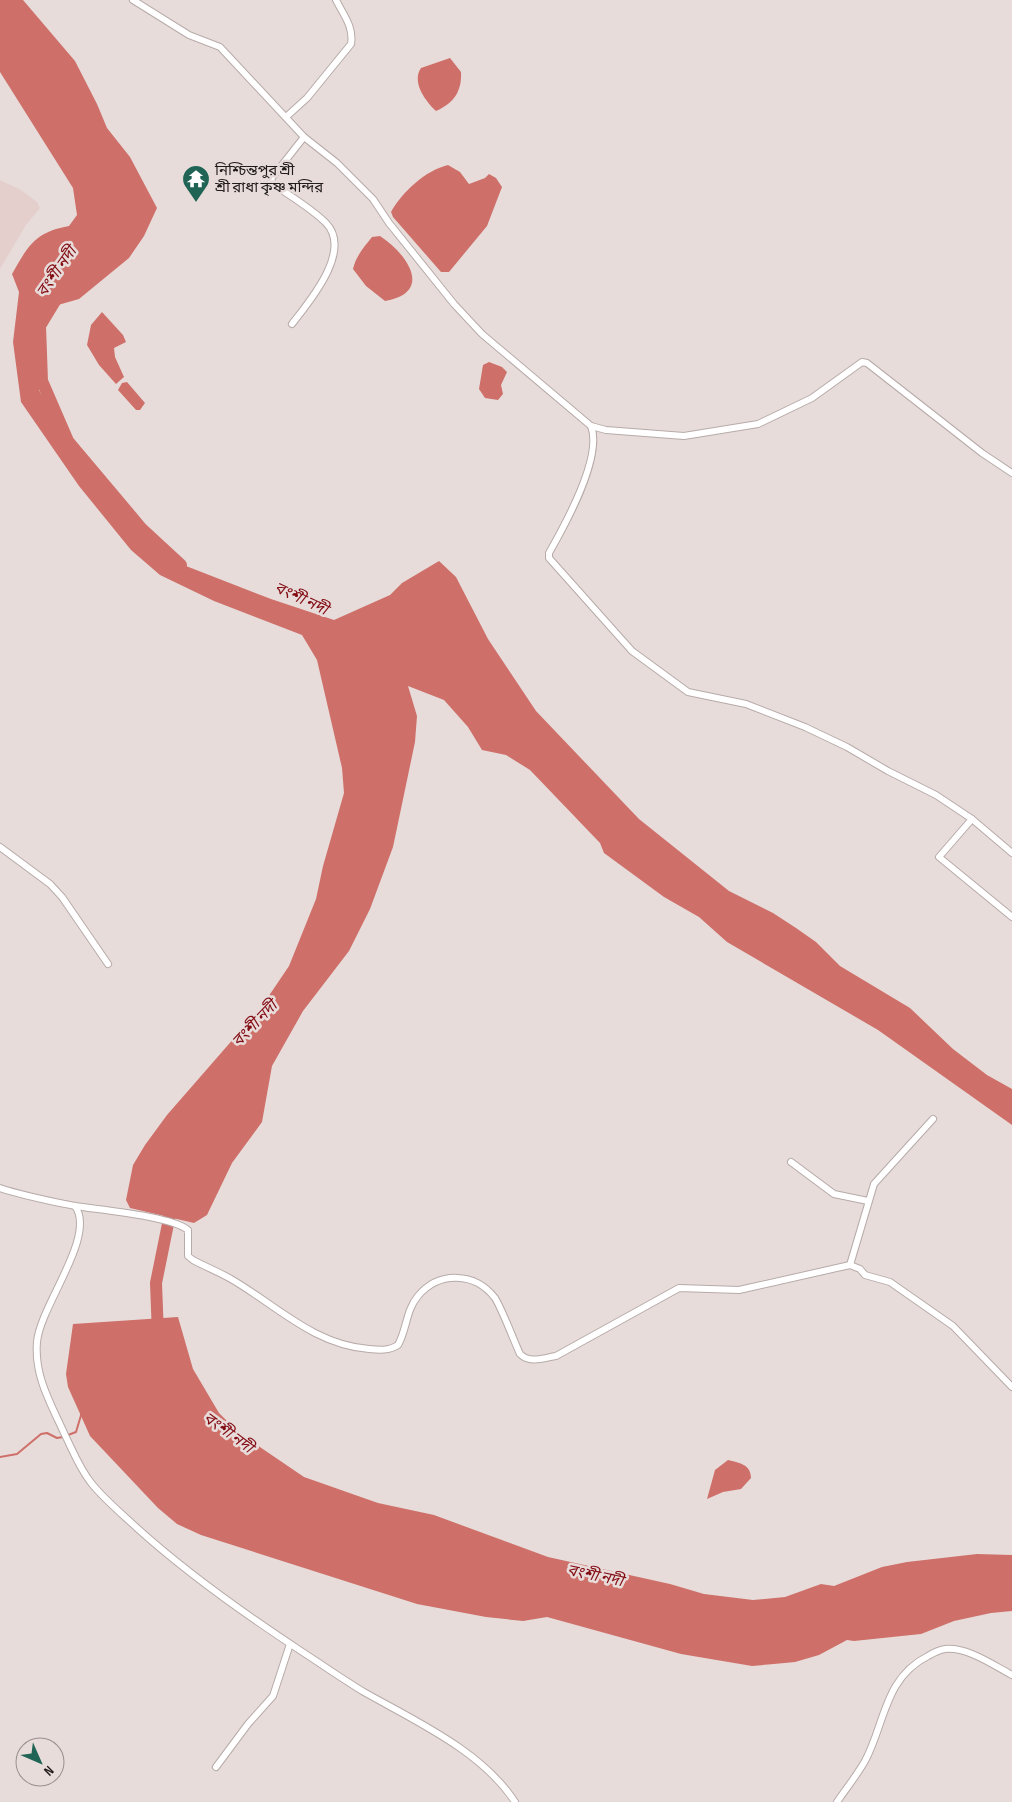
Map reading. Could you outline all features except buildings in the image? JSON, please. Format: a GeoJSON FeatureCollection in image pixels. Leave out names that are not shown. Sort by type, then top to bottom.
{"type":"FeatureCollection","features":[{"type":"Feature","properties":{"kind":"street"},"geometry":{"type":"LineString","coordinates":[[133,0],[189,35],[220,47],[304,136],[337,163],[373,199],[388,223],[454,304],[482,334],[591,426],[606,430],[684,436],[758,424],[812,398],[862,362],[867,363],[982,453],[1012,474]]}},
{"type":"Feature","properties":{"kind":"street"},"geometry":{"type":"LineString","coordinates":[[286,117],[307,98],[352,44],[349,24],[336,0]]}},
{"type":"Feature","properties":{"kind":"street"},"geometry":{"type":"LineString","coordinates":[[292,324],[324,280],[335,251],[334,237],[326,223],[273,184],[271,179],[304,136]]}},
{"type":"Feature","properties":{"kind":"street"},"geometry":{"type":"LineString","coordinates":[[591,426],[592,444],[588,474],[549,553],[549,558],[632,651],[688,692],[746,704],[805,727],[916,784],[972,819],[1012,853]]}},
{"type":"Feature","properties":{"kind":"street"},"geometry":{"type":"LineString","coordinates":[[972,819],[940,857],[1012,917]]}},
{"type":"Feature","properties":{"kind":"street"},"geometry":{"type":"LineString","coordinates":[[0,847],[50,884],[62,897],[108,964]]}},
{"type":"Feature","properties":{"kind":"street"},"geometry":{"type":"LineString","coordinates":[[850,1265],[874,1184],[933,1119]]}},
{"type":"Feature","properties":{"kind":"street"},"geometry":{"type":"LineString","coordinates":[[791,1162],[834,1194],[868,1201]]}},
{"type":"Feature","properties":{"kind":"street"},"geometry":{"type":"LineString","coordinates":[[0,1188],[75,1206],[171,1222],[188,1230],[188,1256],[230,1278],[279,1312],[334,1342],[360,1348],[383,1350],[398,1345],[404,1335],[410,1309],[418,1295],[449,1276],[462,1278],[486,1290],[495,1299],[520,1354],[526,1359],[537,1360],[556,1356],[679,1288],[738,1290],[850,1265],[860,1269],[865,1275],[890,1282],[953,1326],[1012,1387]]}},
{"type":"Feature","properties":{"kind":"street"},"geometry":{"type":"LineString","coordinates":[[75,1206],[80,1216],[80,1231],[64,1275],[39,1327],[37,1344],[41,1380],[76,1460],[92,1484],[110,1504],[161,1550],[206,1586],[290,1644],[363,1691],[416,1720],[482,1765],[515,1802]]}},
{"type":"Feature","properties":{"kind":"street"},"geometry":{"type":"LineString","coordinates":[[216,1767],[248,1724],[273,1696],[290,1644]]}},
{"type":"Feature","properties":{"kind":"street"},"geometry":{"type":"LineString","coordinates":[[837,1802],[865,1760],[880,1718],[895,1687],[908,1670],[922,1659],[946,1649],[961,1651],[1012,1675]]}},
{"type":"Feature","properties":{"kind":"shaded area"},"geometry":{"type":"Polygon","coordinates":[[[0,180],[21,190],[37,202],[40,208],[26,225],[0,269],[0,180]]]}},
{"type":"Feature","properties":{"kind":"water"},"geometry":{"type":"Polygon","coordinates":[[[0,0],[23,0],[75,61],[107,128],[130,157],[157,208],[144,236],[129,258],[79,299],[51,307],[39,343],[39,390],[71,447],[151,541],[186,566],[271,599],[334,620],[390,595],[402,583],[439,561],[456,577],[488,639],[536,711],[639,819],[729,891],[773,913],[816,942],[840,966],[910,1008],[953,1049],[987,1075],[1012,1089],[1012,1125],[878,1030],[727,942],[699,917],[664,897],[604,853],[600,843],[530,770],[506,755],[482,750],[468,727],[444,700],[408,686],[417,716],[415,742],[393,847],[370,909],[349,951],[303,1011],[272,1066],[262,1122],[232,1163],[207,1215],[194,1223],[130,1208],[126,1200],[133,1165],[145,1145],[167,1115],[262,1006],[289,966],[316,899],[323,866],[344,793],[342,768],[317,660],[302,635],[214,601],[160,575],[131,550],[79,486],[21,402],[13,342],[19,292],[12,274],[28,248],[40,236],[69,226],[77,215],[73,188],[0,72],[0,0]]]}},
{"type":"Feature","properties":{"kind":"water"},"geometry":{"type":"Polygon","coordinates":[[[450,58],[461,72],[460,85],[456,96],[448,104],[436,111],[421,91],[418,73],[421,68],[450,58]]]}},
{"type":"Feature","properties":{"kind":"water"},"geometry":{"type":"Polygon","coordinates":[[[448,165],[460,172],[469,184],[485,178],[489,174],[496,178],[502,187],[487,226],[449,272],[441,272],[393,217],[391,212],[401,197],[415,183],[431,172],[448,165]]]}},
{"type":"Feature","properties":{"kind":"water"},"geometry":{"type":"Polygon","coordinates":[[[380,236],[399,252],[411,272],[412,281],[409,289],[400,296],[385,301],[366,286],[353,269],[358,256],[372,237],[380,236]]]}},
{"type":"Feature","properties":{"kind":"water"},"geometry":{"type":"Polygon","coordinates":[[[102,312],[123,335],[126,342],[114,348],[115,357],[124,377],[116,384],[99,365],[87,345],[91,325],[102,312]]]}},
{"type":"Feature","properties":{"kind":"water"},"geometry":{"type":"Polygon","coordinates":[[[489,362],[502,367],[507,372],[501,385],[503,394],[498,400],[485,398],[479,389],[483,365],[489,362]]]}},
{"type":"Feature","properties":{"kind":"water"},"geometry":{"type":"Polygon","coordinates":[[[127,382],[145,403],[140,410],[136,410],[118,390],[122,383],[127,382]]]}},
{"type":"Feature","properties":{"kind":"water"},"geometry":{"type":"Polygon","coordinates":[[[178,1317],[193,1369],[219,1413],[238,1432],[304,1477],[378,1503],[434,1515],[548,1557],[670,1584],[704,1594],[753,1600],[785,1597],[821,1584],[834,1586],[882,1567],[907,1562],[977,1554],[1012,1555],[1012,1611],[991,1613],[954,1621],[921,1634],[854,1641],[847,1640],[819,1655],[795,1662],[752,1666],[681,1654],[547,1617],[523,1621],[486,1617],[417,1604],[201,1535],[177,1524],[158,1508],[90,1436],[68,1387],[66,1374],[73,1324],[178,1317]]]}},
{"type":"Feature","properties":{"kind":"water"},"geometry":{"type":"Polygon","coordinates":[[[728,1460],[747,1467],[751,1478],[741,1489],[723,1492],[707,1499],[715,1470],[728,1460]]]}},
{"type":"Feature","properties":{"kind":"waterway","name":"বংশী নদী"},"geometry":{"type":"LineString","coordinates":[[60,293],[40,326],[42,381],[68,441],[142,529],[181,565]]}},
{"type":"Feature","properties":{"kind":"waterway","name":"বংশী নদী"},"geometry":{"type":"LineString","coordinates":[[158,1335],[156,1283],[171,1209]]}},
{"type":"Feature","properties":{"kind":"waterway"},"geometry":{"type":"LineString","coordinates":[[68,1435],[76,1432],[82,1412]]}},
{"type":"Feature","properties":{"kind":"waterway"},"geometry":{"type":"LineString","coordinates":[[0,1457],[17,1454],[41,1434],[47,1433],[57,1438],[63,1437]]}},
{"type":"Feature","properties":{"kind":"place","name":"নিশ্চিন্তপুর শ্রী শ্রী রাধা কৃষ্ণ মন্দির"},"geometry":{"type":"Point","coordinates":[196,203]}}]}
